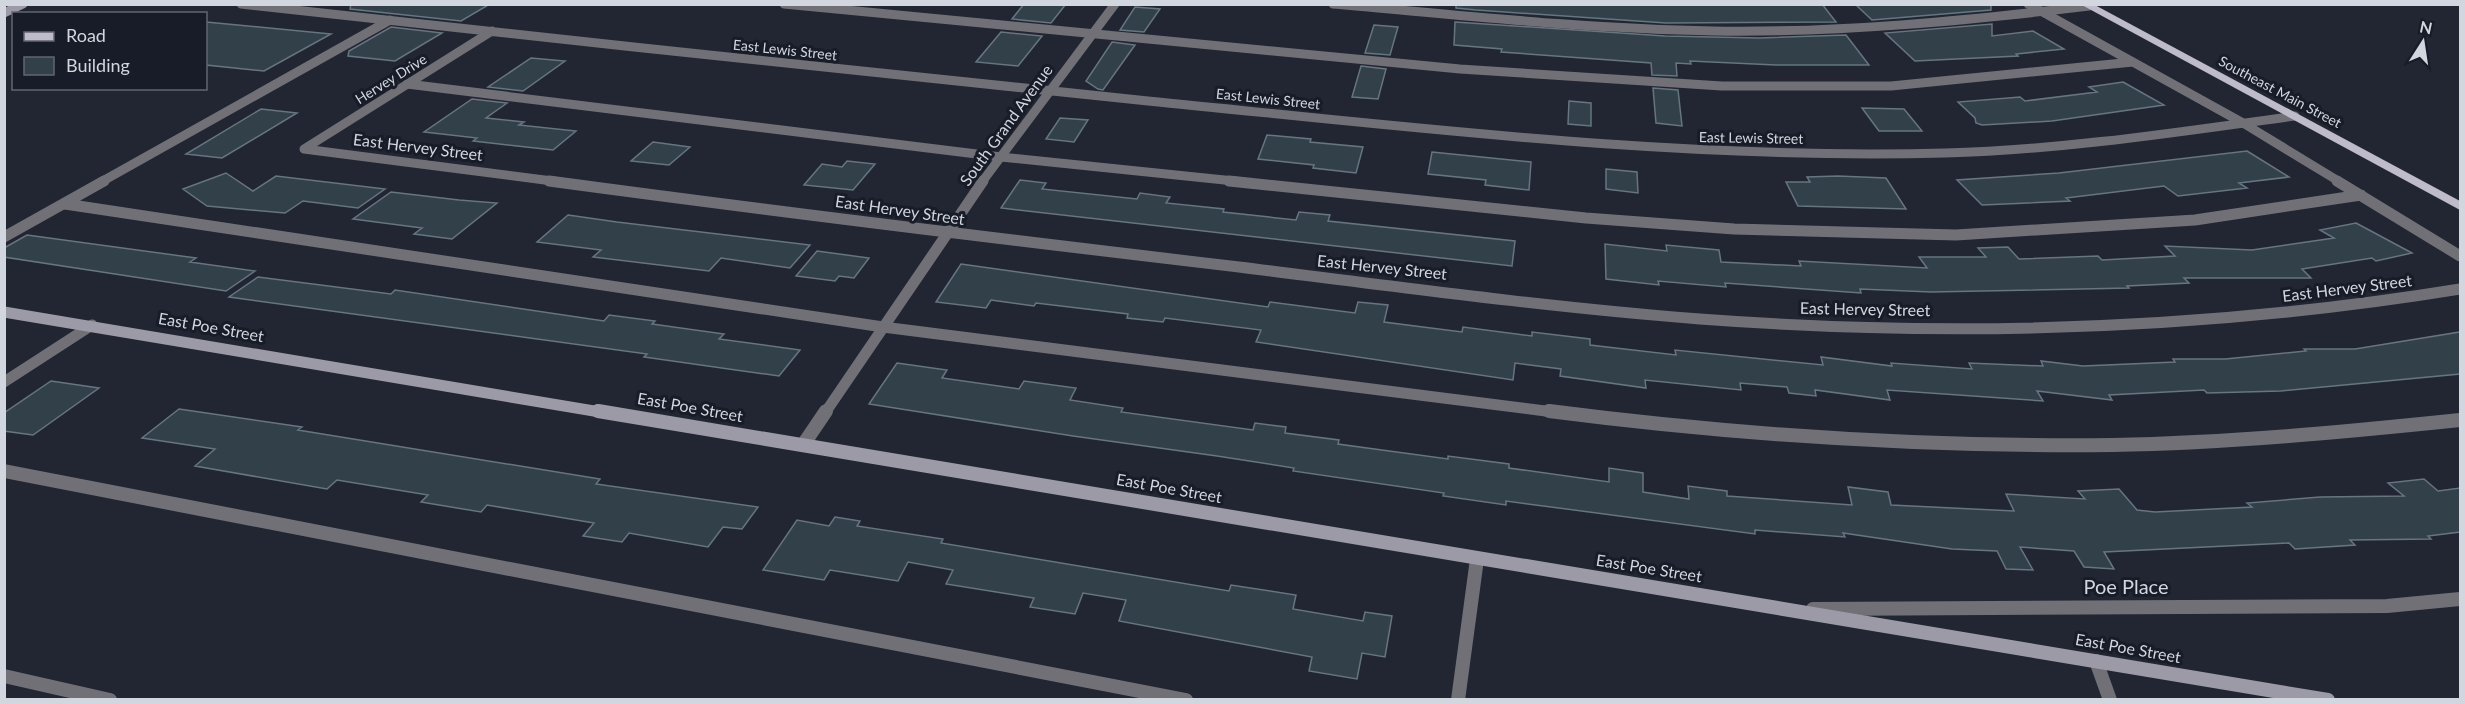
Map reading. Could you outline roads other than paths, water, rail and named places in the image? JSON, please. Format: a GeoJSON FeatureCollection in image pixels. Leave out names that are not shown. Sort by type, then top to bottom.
{"type":"FeatureCollection","features":[{"type":"Feature","properties":{"kind":"main road","name":"Southeast Main Street"},"geometry":{"type":"LineString","coordinates":[[2087,5],[2460,206]]}},
{"type":"Feature","properties":{"kind":"street"},"geometry":{"type":"LineString","coordinates":[[4,13],[23,4]]}},
{"type":"Feature","properties":{"kind":"street","name":"East Lewis Street"},"geometry":{"type":"LineString","coordinates":[[241,4],[286,7],[1049,91],[1568,142],[1760,153],[1950,153],[2093,143],[2295,116]]}},
{"type":"Feature","properties":{"kind":"street"},"geometry":{"type":"LineString","coordinates":[[784,4],[1460,69],[1722,86],[1890,86],[2002,77],[2133,62]]}},
{"type":"Feature","properties":{"kind":"street","name":"South Grand Avenue"},"geometry":{"type":"LineString","coordinates":[[803,445],[947,233],[1115,4]]}},
{"type":"Feature","properties":{"kind":"street"},"geometry":{"type":"LineString","coordinates":[[1333,4],[1620,28],[1714,31],[1890,28],[2087,5]]}},
{"type":"Feature","properties":{"kind":"street"},"geometry":{"type":"LineString","coordinates":[[2028,4],[2243,123],[2460,256]]}},
{"type":"Feature","properties":{"kind":"street"},"geometry":{"type":"LineString","coordinates":[[4,237],[390,20]]}},
{"type":"Feature","properties":{"kind":"street","name":"Hervey Drive"},"geometry":{"type":"LineString","coordinates":[[304,149],[492,31]]}},
{"type":"Feature","properties":{"kind":"street"},"geometry":{"type":"LineString","coordinates":[[407,84],[1002,157],[1586,218],[1836,233],[1956,235],[2085,228],[2195,220],[2361,195]]}},
{"type":"Feature","properties":{"kind":"street","name":"East Hervey Street"},"geometry":{"type":"LineString","coordinates":[[304,149],[947,233],[1645,313],[1763,323],[1994,327],[2109,324],[2220,318],[2327,308],[2460,289]]}},
{"type":"Feature","properties":{"kind":"street"},"geometry":{"type":"LineString","coordinates":[[65,204],[883,327],[1651,424],[1910,443],[2113,445],[2320,435],[2460,420]]}},
{"type":"Feature","properties":{"kind":"street","name":"East Poe Street"},"geometry":{"type":"LineString","coordinates":[[4,312],[2328,699]]}},
{"type":"Feature","properties":{"kind":"street"},"geometry":{"type":"LineString","coordinates":[[4,382],[92,325]]}},
{"type":"Feature","properties":{"kind":"street"},"geometry":{"type":"LineString","coordinates":[[4,471],[1186,699]]}},
{"type":"Feature","properties":{"kind":"street"},"geometry":{"type":"LineString","coordinates":[[1458,699],[1477,559]]}},
{"type":"Feature","properties":{"kind":"street","name":"Poe Place"},"geometry":{"type":"LineString","coordinates":[[1790,609],[2387,606],[2460,599]]}},
{"type":"Feature","properties":{"kind":"street"},"geometry":{"type":"LineString","coordinates":[[2097,660],[2109,699]]}},
{"type":"Feature","properties":{"kind":"street"},"geometry":{"type":"LineString","coordinates":[[4,676],[110,699]]}}]}
